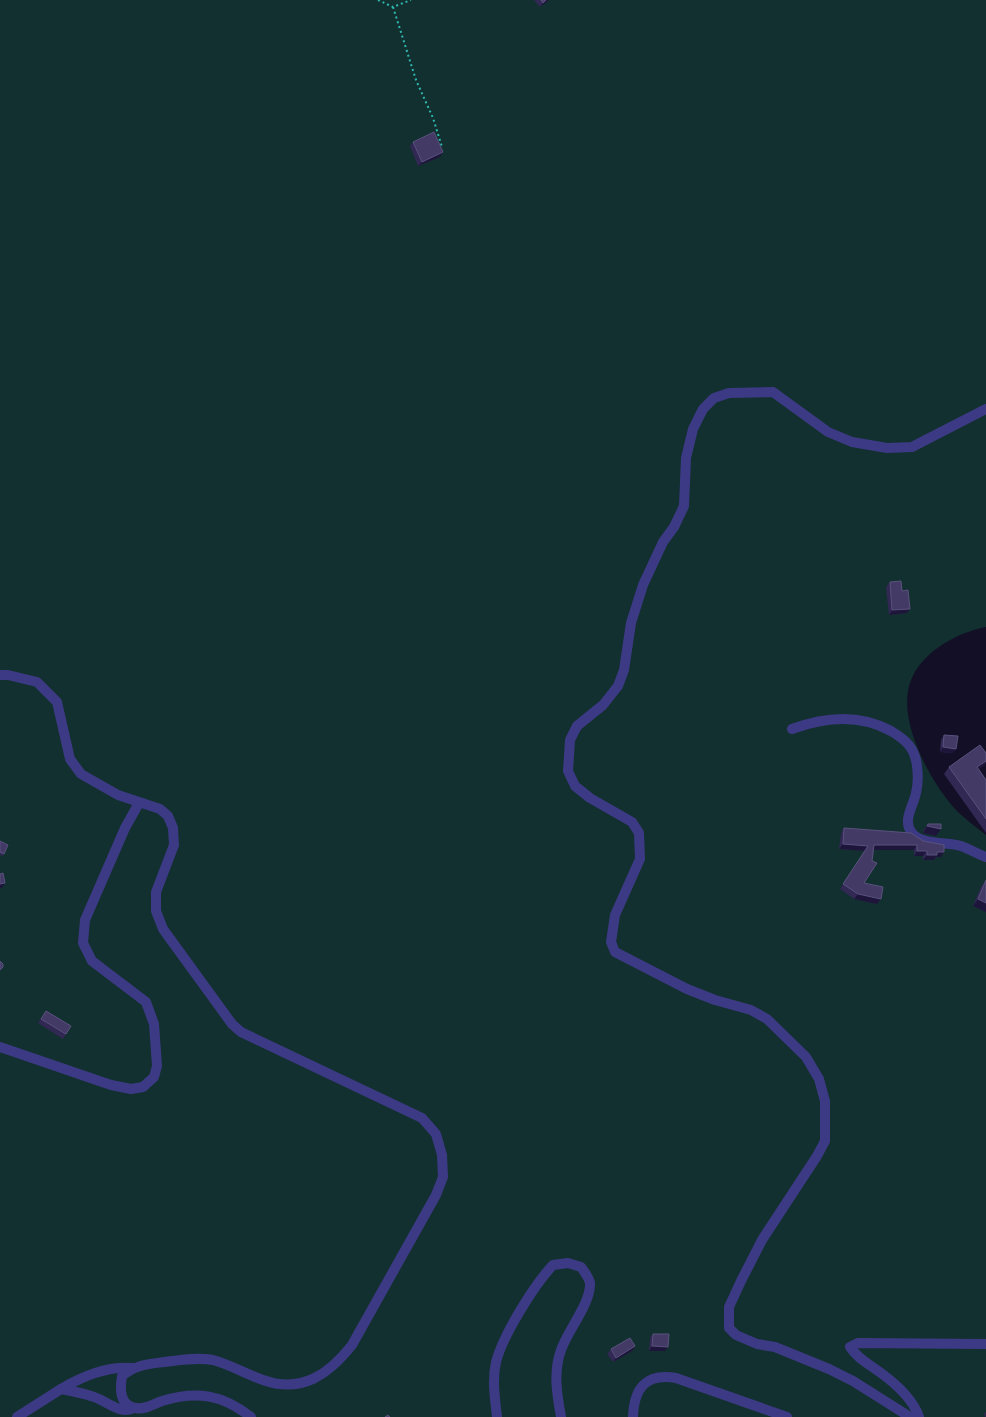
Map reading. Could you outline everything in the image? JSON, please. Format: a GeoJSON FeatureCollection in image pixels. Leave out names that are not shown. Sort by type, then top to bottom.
{"type":"FeatureCollection","features":[{"type":"Feature","properties":{"kind":"street"},"geometry":{"type":"LineString","coordinates":[[910,1417],[854,1381],[775,1347],[757,1344],[736,1335],[729,1328],[729,1307],[762,1240],[817,1156],[825,1141],[825,1101],[819,1079],[806,1057],[767,1019],[751,1010],[715,1000],[687,989],[615,952],[611,942],[615,916],[640,859],[639,833],[632,822],[590,798],[575,786],[568,771],[570,740],[577,726],[603,705],[618,686],[624,670],[631,623],[643,585],[663,542],[674,527],[684,506],[686,458],[693,429],[703,409],[714,398],[729,393],[773,392],[828,432],[852,442],[886,448],[912,447],[986,409]]}},
{"type":"Feature","properties":{"kind":"street"},"geometry":{"type":"LineString","coordinates":[[0,675],[8,675],[37,682],[57,702],[70,759],[82,774],[118,795],[160,809],[168,816],[173,828],[174,845],[156,892],[156,911],[163,929],[232,1024],[241,1032],[255,1039],[422,1118],[436,1134],[442,1155],[443,1177],[436,1195],[352,1345],[339,1362],[320,1376],[303,1383],[282,1384],[264,1380],[230,1365],[211,1360],[190,1358],[144,1364],[132,1368],[122,1376],[119,1390],[125,1402],[134,1408]]}},
{"type":"Feature","properties":{"kind":"street"},"geometry":{"type":"LineString","coordinates":[[792,730],[812,722],[856,718],[878,724],[905,739],[914,752],[917,767],[916,792],[908,819],[908,827],[913,835],[934,843],[960,846],[986,857]]}},
{"type":"Feature","properties":{"kind":"street"},"geometry":{"type":"LineString","coordinates":[[0,1047],[111,1086],[131,1089],[144,1087],[154,1077],[157,1066],[154,1024],[146,1002],[92,961],[83,943],[85,920],[125,828],[139,803]]}},
{"type":"Feature","properties":{"kind":"street"},"geometry":{"type":"LineString","coordinates":[[497,1417],[494,1387],[496,1363],[504,1339],[542,1276],[553,1265],[568,1263],[581,1267],[590,1281],[589,1293],[561,1350],[556,1369],[556,1393],[561,1417]]}},
{"type":"Feature","properties":{"kind":"street"},"geometry":{"type":"LineString","coordinates":[[920,1417],[915,1405],[881,1373],[856,1357],[850,1347],[858,1343],[986,1344]]}},
{"type":"Feature","properties":{"kind":"street"},"geometry":{"type":"LineString","coordinates":[[17,1417],[80,1378],[121,1367],[132,1368]]}},
{"type":"Feature","properties":{"kind":"street"},"geometry":{"type":"LineString","coordinates":[[633,1417],[633,1402],[639,1388],[651,1379],[663,1376],[676,1378],[787,1417]]}},
{"type":"Feature","properties":{"kind":"street"},"geometry":{"type":"LineString","coordinates":[[60,1389],[96,1397],[119,1409],[128,1411],[134,1408],[143,1408],[181,1396],[203,1396],[224,1399],[252,1417]]}},
{"type":"Feature","properties":{"kind":"path"},"geometry":{"type":"LineString","coordinates":[[378,0],[393,7],[410,0]]}},
{"type":"Feature","properties":{"kind":"path"},"geometry":{"type":"LineString","coordinates":[[393,7],[416,80],[433,118],[442,148]]}},
{"type":"Feature","properties":{"kind":"green space"},"geometry":{"type":"Polygon","coordinates":[[[0,0],[986,0],[986,627],[974,630],[949,641],[937,648],[927,657],[918,667],[912,678],[908,691],[907,705],[909,720],[918,750],[933,779],[962,816],[986,835],[986,1417],[0,1417],[0,0]]]}},
{"type":"Feature","properties":{"kind":"building"},"geometry":{"type":"Polygon","coordinates":[[[434,132],[443,152],[422,162],[413,142],[434,132]]]}},
{"type":"Feature","properties":{"kind":"building"},"geometry":{"type":"Polygon","coordinates":[[[901,581],[902,591],[908,590],[910,609],[892,610],[890,582],[901,581]]]}},
{"type":"Feature","properties":{"kind":"building"},"geometry":{"type":"Polygon","coordinates":[[[944,735],[958,736],[956,749],[943,747],[944,735]]]}},
{"type":"Feature","properties":{"kind":"building"},"geometry":{"type":"Polygon","coordinates":[[[980,745],[986,753],[986,761],[977,767],[986,780],[986,819],[949,767],[980,745]]]}},
{"type":"Feature","properties":{"kind":"building"},"geometry":{"type":"Polygon","coordinates":[[[928,824],[941,824],[941,829],[927,826],[928,824]]]}},
{"type":"Feature","properties":{"kind":"building"},"geometry":{"type":"Polygon","coordinates":[[[844,828],[911,833],[923,841],[944,845],[944,852],[937,852],[937,855],[927,855],[927,851],[917,851],[917,845],[874,845],[872,861],[877,863],[864,883],[883,887],[881,899],[858,894],[843,884],[868,846],[843,844],[844,828]]]}},
{"type":"Feature","properties":{"kind":"building"},"geometry":{"type":"Polygon","coordinates":[[[0,841],[8,845],[4,854],[0,852],[0,841]]]}},
{"type":"Feature","properties":{"kind":"building"},"geometry":{"type":"Polygon","coordinates":[[[3,873],[5,883],[0,884],[0,874],[3,873]]]}},
{"type":"Feature","properties":{"kind":"building"},"geometry":{"type":"Polygon","coordinates":[[[986,880],[986,903],[978,899],[986,880]]]}},
{"type":"Feature","properties":{"kind":"building"},"geometry":{"type":"Polygon","coordinates":[[[0,961],[3,964],[3,967],[0,970],[0,961]]]}},
{"type":"Feature","properties":{"kind":"building"},"geometry":{"type":"Polygon","coordinates":[[[46,1011],[71,1026],[66,1034],[41,1019],[46,1011]]]}},
{"type":"Feature","properties":{"kind":"building"},"geometry":{"type":"Polygon","coordinates":[[[653,1334],[669,1334],[668,1347],[652,1346],[653,1334]]]}},
{"type":"Feature","properties":{"kind":"building"},"geometry":{"type":"Polygon","coordinates":[[[630,1338],[635,1346],[616,1358],[611,1349],[630,1338]]]}}]}
